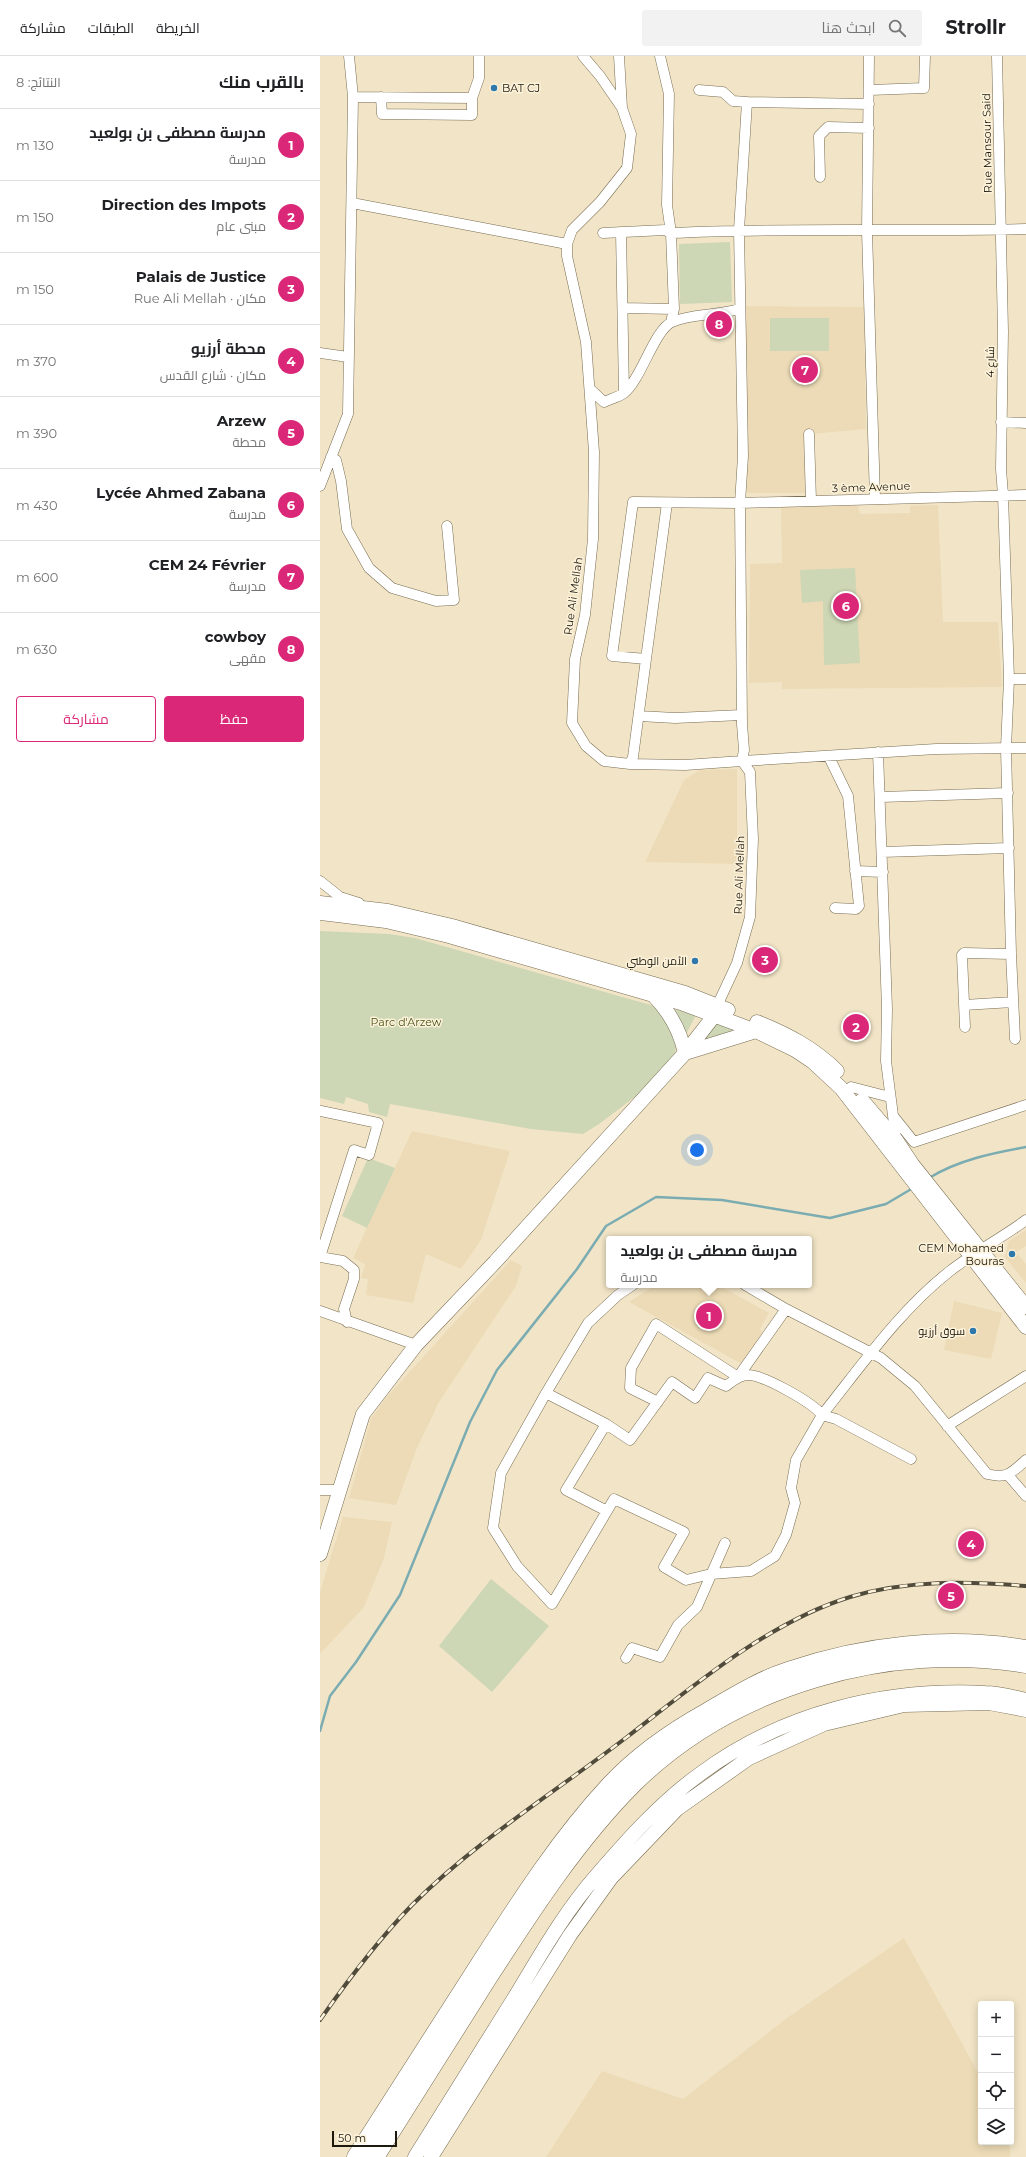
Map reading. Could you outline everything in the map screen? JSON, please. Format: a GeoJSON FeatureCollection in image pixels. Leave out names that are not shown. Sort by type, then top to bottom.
{"type":"FeatureCollection","features":[{"type":"Feature","properties":{"kind":"highway"},"geometry":{"type":"LineString","coordinates":[[356,2157],[513,1912],[572,1828],[611,1784],[655,1744],[735,1695],[786,1671],[831,1658],[887,1647],[944,1642],[1003,1645],[1026,1649]]}},
{"type":"Feature","properties":{"kind":"highway"},"geometry":{"type":"LineString","coordinates":[[375,2157],[523,1924],[596,1824],[635,1782],[676,1748],[732,1713],[786,1688],[848,1669],[902,1661],[947,1657],[995,1659],[1026,1664]]}},
{"type":"Feature","properties":{"kind":"main road"},"geometry":{"type":"LineString","coordinates":[[320,903],[388,911],[452,926],[685,994],[795,1050],[825,1073],[841,1088],[908,1166],[975,1253],[1026,1327]]}},
{"type":"Feature","properties":{"kind":"main road"},"geometry":{"type":"LineString","coordinates":[[320,913],[386,921],[449,936],[653,995],[716,1010],[803,1043],[817,1053],[851,1087],[896,1140],[908,1166]]}},
{"type":"Feature","properties":{"kind":"main road"},"geometry":{"type":"LineString","coordinates":[[653,995],[665,1007],[673,1022],[685,1053]]}},
{"type":"Feature","properties":{"kind":"main road"},"geometry":{"type":"LineString","coordinates":[[320,1554],[363,1414],[416,1345],[500,1256],[685,1053],[716,1010]]}},
{"type":"Feature","properties":{"kind":"main road"},"geometry":{"type":"LineString","coordinates":[[685,1053],[756,1031]]}},
{"type":"Feature","properties":{"kind":"main road"},"geometry":{"type":"LineString","coordinates":[[975,1253],[1026,1307]]}},
{"type":"Feature","properties":{"kind":"main road"},"geometry":{"type":"LineString","coordinates":[[415,2157],[551,1938],[595,1876],[656,1810],[701,1773],[754,1741],[816,1713],[854,1703],[901,1694],[986,1692],[1026,1700]]}},
{"type":"Feature","properties":{"kind":"main road"},"geometry":{"type":"LineString","coordinates":[[430,2157],[570,1935],[612,1878],[677,1809],[749,1758],[824,1724],[904,1705],[989,1703],[1026,1710]]}},
{"type":"Feature","properties":{"kind":"street"},"geometry":{"type":"LineString","coordinates":[[320,486],[348,414],[352,203],[350,141],[353,97],[349,56]]}},
{"type":"Feature","properties":{"kind":"street"},"geometry":{"type":"LineString","coordinates":[[381,98],[382,114],[472,115],[472,98],[479,78],[479,56]]}},
{"type":"Feature","properties":{"kind":"street"},"geometry":{"type":"LineString","coordinates":[[352,203],[567,244],[572,230],[600,202],[627,168],[631,134],[622,108],[600,76],[583,56]]}},
{"type":"Feature","properties":{"kind":"street"},"geometry":{"type":"LineString","coordinates":[[590,389],[604,402],[624,393],[636,378],[655,342],[671,322],[674,309],[671,233],[667,205],[669,94],[661,66],[660,56]]}},
{"type":"Feature","properties":{"kind":"street"},"geometry":{"type":"LineString","coordinates":[[869,56],[868,231],[875,500]]}},
{"type":"Feature","properties":{"kind":"street"},"geometry":{"type":"LineString","coordinates":[[870,90],[924,88],[925,56]]}},
{"type":"Feature","properties":{"kind":"street","name":"Rue Mansour Said"},"geometry":{"type":"LineString","coordinates":[[997,56],[1002,230]]}},
{"type":"Feature","properties":{"kind":"street"},"geometry":{"type":"LineString","coordinates":[[600,76],[612,77],[620,73],[619,60]]}},
{"type":"Feature","properties":{"kind":"street"},"geometry":{"type":"LineString","coordinates":[[619,60],[622,108]]}},
{"type":"Feature","properties":{"kind":"street"},"geometry":{"type":"LineString","coordinates":[[699,90],[724,92],[733,102],[869,104]]}},
{"type":"Feature","properties":{"kind":"street"},"geometry":{"type":"LineString","coordinates":[[353,97],[472,98]]}},
{"type":"Feature","properties":{"kind":"street"},"geometry":{"type":"LineString","coordinates":[[748,102],[739,230],[739,309],[743,456],[740,502],[742,715],[744,750],[742,761],[829,757],[878,752],[1026,748]]}},
{"type":"Feature","properties":{"kind":"street"},"geometry":{"type":"LineString","coordinates":[[820,178],[819,136],[828,127],[869,128]]}},
{"type":"Feature","properties":{"kind":"street"},"geometry":{"type":"LineString","coordinates":[[603,233],[665,230],[671,233],[739,230],[868,231],[1026,229]]}},
{"type":"Feature","properties":{"kind":"street","name":"شارع 4"},"geometry":{"type":"LineString","coordinates":[[1002,230],[1003,361],[1001,469],[1009,679],[1006,748],[1011,954],[1015,1039]]}},
{"type":"Feature","properties":{"kind":"street"},"geometry":{"type":"LineString","coordinates":[[621,232],[624,393]]}},
{"type":"Feature","properties":{"kind":"street","name":"Rue Ali Mellah"},"geometry":{"type":"LineString","coordinates":[[567,244],[567,256],[586,342],[594,452],[593,539],[585,614],[576,659],[572,723],[586,746],[604,761],[630,764],[685,765],[742,761],[750,772],[753,839],[750,917],[737,963],[716,1010]]}},
{"type":"Feature","properties":{"kind":"street"},"geometry":{"type":"LineString","coordinates":[[623,308],[674,309]]}},
{"type":"Feature","properties":{"kind":"street"},"geometry":{"type":"LineString","coordinates":[[671,322],[698,316],[726,313],[739,309]]}},
{"type":"Feature","properties":{"kind":"street"},"geometry":{"type":"LineString","coordinates":[[320,353],[348,357]]}},
{"type":"Feature","properties":{"kind":"street"},"geometry":{"type":"LineString","coordinates":[[1001,422],[1026,423]]}},
{"type":"Feature","properties":{"kind":"street"},"geometry":{"type":"LineString","coordinates":[[809,434],[811,501]]}},
{"type":"Feature","properties":{"kind":"street"},"geometry":{"type":"LineString","coordinates":[[331,457],[336,460],[341,481],[347,529],[369,568],[392,588],[436,600],[454,600],[447,526]]}},
{"type":"Feature","properties":{"kind":"street","name":"3 ème Avenue"},"geometry":{"type":"LineString","coordinates":[[646,660],[612,656],[633,502],[667,503],[875,500],[1026,495]]}},
{"type":"Feature","properties":{"kind":"street"},"geometry":{"type":"LineString","coordinates":[[630,764],[633,756],[667,503]]}},
{"type":"Feature","properties":{"kind":"street"},"geometry":{"type":"LineString","coordinates":[[1009,679],[1026,678]]}},
{"type":"Feature","properties":{"kind":"street"},"geometry":{"type":"LineString","coordinates":[[638,716],[675,718],[742,715]]}},
{"type":"Feature","properties":{"kind":"street"},"geometry":{"type":"LineString","coordinates":[[878,752],[881,797],[887,1009],[886,1061],[896,1140]]}},
{"type":"Feature","properties":{"kind":"street"},"geometry":{"type":"LineString","coordinates":[[829,757],[848,796],[858,908],[835,908]]}},
{"type":"Feature","properties":{"kind":"street"},"geometry":{"type":"LineString","coordinates":[[881,797],[1008,793]]}},
{"type":"Feature","properties":{"kind":"street"},"geometry":{"type":"LineString","coordinates":[[882,852],[1009,848]]}},
{"type":"Feature","properties":{"kind":"street"},"geometry":{"type":"LineString","coordinates":[[855,871],[882,872]]}},
{"type":"Feature","properties":{"kind":"street"},"geometry":{"type":"LineString","coordinates":[[320,881],[340,897],[388,911]]}},
{"type":"Feature","properties":{"kind":"street"},"geometry":{"type":"LineString","coordinates":[[964,1027],[963,954],[1011,954]]}},
{"type":"Feature","properties":{"kind":"street"},"geometry":{"type":"LineString","coordinates":[[964,1005],[1013,1002]]}},
{"type":"Feature","properties":{"kind":"street"},"geometry":{"type":"LineString","coordinates":[[851,1087],[890,1097]]}},
{"type":"Feature","properties":{"kind":"street"},"geometry":{"type":"LineString","coordinates":[[893,1115],[914,1142],[1026,1105]]}},
{"type":"Feature","properties":{"kind":"street"},"geometry":{"type":"LineString","coordinates":[[320,1112],[378,1123],[369,1155],[354,1150],[320,1257],[342,1261],[354,1270],[354,1279],[344,1309],[347,1322]]}},
{"type":"Feature","properties":{"kind":"street"},"geometry":{"type":"LineString","coordinates":[[629,1288],[588,1323],[546,1393],[501,1473],[493,1528],[517,1566],[552,1604],[614,1500],[684,1532],[664,1567],[686,1580],[712,1574],[751,1571],[775,1556],[786,1535],[795,1503],[791,1488],[796,1460],[822,1415],[871,1353],[915,1303],[950,1271],[1026,1220]]}},
{"type":"Feature","properties":{"kind":"street"},"geometry":{"type":"LineString","coordinates":[[750,1288],[786,1310],[881,1358],[915,1386],[987,1474],[1004,1476],[1026,1496]]}},
{"type":"Feature","properties":{"kind":"street"},"geometry":{"type":"LineString","coordinates":[[546,1393],[606,1424],[630,1440],[672,1382],[695,1398],[708,1378],[726,1386],[738,1377],[786,1310]]}},
{"type":"Feature","properties":{"kind":"street"},"geometry":{"type":"LineString","coordinates":[[320,1311],[347,1322],[416,1345]]}},
{"type":"Feature","properties":{"kind":"street"},"geometry":{"type":"LineString","coordinates":[[658,1402],[630,1388],[631,1368],[656,1324],[738,1377],[749,1375],[789,1391],[816,1406],[822,1415],[836,1419],[911,1459]]}},
{"type":"Feature","properties":{"kind":"street"},"geometry":{"type":"LineString","coordinates":[[947,1426],[1026,1376]]}},
{"type":"Feature","properties":{"kind":"street"},"geometry":{"type":"LineString","coordinates":[[606,1424],[566,1490],[607,1511]]}},
{"type":"Feature","properties":{"kind":"street"},"geometry":{"type":"LineString","coordinates":[[1004,1476],[1026,1460]]}},
{"type":"Feature","properties":{"kind":"street"},"geometry":{"type":"LineString","coordinates":[[320,1490],[340,1490]]}},
{"type":"Feature","properties":{"kind":"street"},"geometry":{"type":"LineString","coordinates":[[626,1658],[632,1648],[660,1657],[678,1625],[697,1607],[725,1543]]}},
{"type":"Feature","properties":{"kind":"shaded area"},"geometry":{"type":"Polygon","coordinates":[[[744,306],[864,307],[866,429],[811,434],[808,493],[747,493],[744,306]]]}},
{"type":"Feature","properties":{"kind":"shaded area"},"geometry":{"type":"Polygon","coordinates":[[[938,505],[943,622],[998,622],[1002,687],[782,689],[782,682],[749,683],[750,564],[782,563],[781,506],[858,506],[860,514],[910,513],[910,506],[938,505]]]}},
{"type":"Feature","properties":{"kind":"shaded area"},"geometry":{"type":"Polygon","coordinates":[[[737,769],[737,864],[645,862],[684,780],[700,770],[737,769]]]}},
{"type":"Feature","properties":{"kind":"shaded area"},"geometry":{"type":"Polygon","coordinates":[[[412,1131],[510,1151],[481,1240],[461,1269],[426,1254],[413,1303],[366,1295],[368,1279],[361,1278],[365,1264],[353,1258],[412,1131]]]}},
{"type":"Feature","properties":{"kind":"shaded area","name":"CEM Mohamed Bouras"},"geometry":{"type":"Polygon","coordinates":[[[1026,1230],[1026,1246],[1016,1252],[1026,1264],[1026,1283],[1005,1257],[1009,1241],[1026,1230]]]}},
{"type":"Feature","properties":{"kind":"shaded area"},"geometry":{"type":"Polygon","coordinates":[[[511,1260],[522,1266],[516,1286],[439,1402],[417,1448],[396,1505],[349,1498],[371,1419],[385,1399],[511,1260]]]}},
{"type":"Feature","properties":{"kind":"shaded area"},"geometry":{"type":"Polygon","coordinates":[[[651,1288],[723,1288],[769,1313],[760,1329],[762,1333],[742,1364],[629,1302],[651,1288]]]}},
{"type":"Feature","properties":{"kind":"shaded area","name":"سوق أرزيو"},"geometry":{"type":"Polygon","coordinates":[[[954,1301],[1002,1313],[991,1359],[944,1350],[954,1301]]]}},
{"type":"Feature","properties":{"kind":"shaded area"},"geometry":{"type":"Polygon","coordinates":[[[343,1517],[392,1522],[384,1558],[364,1607],[320,1654],[320,1592],[343,1517]]]}},
{"type":"Feature","properties":{"kind":"shaded area"},"geometry":{"type":"Polygon","coordinates":[[[904,1938],[978,2073],[978,2145],[1010,2145],[1010,2157],[546,2157],[602,2071],[683,2099],[787,2018],[904,1938]]]}},
{"type":"Feature","properties":{"kind":"green space"},"geometry":{"type":"Polygon","coordinates":[[[730,242],[732,302],[680,304],[679,244],[730,242]]]}},
{"type":"Feature","properties":{"kind":"green space"},"geometry":{"type":"Polygon","coordinates":[[[770,318],[829,318],[829,351],[770,351],[770,318]]]}},
{"type":"Feature","properties":{"kind":"green space"},"geometry":{"type":"Polygon","coordinates":[[[855,568],[860,663],[824,665],[823,601],[802,603],[800,570],[855,568]]]}},
{"type":"Feature","properties":{"kind":"green space","name":"Parc d'Arzew"},"geometry":{"type":"Polygon","coordinates":[[[320,931],[389,934],[415,938],[654,1006],[669,1019],[677,1039],[675,1054],[640,1093],[599,1124],[583,1134],[531,1129],[390,1104],[387,1117],[369,1112],[368,1104],[346,1097],[344,1104],[320,1098],[320,931]]]}},
{"type":"Feature","properties":{"kind":"green space"},"geometry":{"type":"Polygon","coordinates":[[[673,1009],[696,1015],[685,1036],[673,1009]]]}},
{"type":"Feature","properties":{"kind":"green space"},"geometry":{"type":"Polygon","coordinates":[[[714,1022],[739,1029],[703,1041],[714,1022]]]}},
{"type":"Feature","properties":{"kind":"green space"},"geometry":{"type":"Polygon","coordinates":[[[368,1158],[395,1168],[367,1228],[342,1216],[368,1158]]]}},
{"type":"Feature","properties":{"kind":"green space"},"geometry":{"type":"Polygon","coordinates":[[[491,1579],[549,1626],[492,1692],[439,1646],[491,1579]]]}},
{"type":"Feature","properties":{"kind":"waterway"},"geometry":{"type":"LineString","coordinates":[[929,1178],[952,1166],[964,1162],[1026,1147]]}},
{"type":"Feature","properties":{"kind":"waterway"},"geometry":{"type":"LineString","coordinates":[[320,1731],[330,1696],[356,1662],[400,1595],[470,1422],[497,1370],[577,1269],[606,1226],[656,1197],[722,1200],[830,1218],[886,1204],[913,1188]]}},
{"type":"Feature","properties":{"kind":"railway"},"geometry":{"type":"LineString","coordinates":[[320,2020],[352,1976],[387,1933],[412,1905],[462,1859],[627,1737],[705,1677],[761,1639],[790,1622],[820,1608],[871,1591],[893,1587],[937,1583],[982,1583],[1026,1586]]}},
{"type":"Feature","properties":{"kind":"place","name":"BAT CJ"},"geometry":{"type":"Point","coordinates":[494,88]}},
{"type":"Feature","properties":{"kind":"place","name":"cowboy"},"geometry":{"type":"Point","coordinates":[719,324]}},
{"type":"Feature","properties":{"kind":"place","name":"CEM 24 Février"},"geometry":{"type":"Point","coordinates":[805,370]}},
{"type":"Feature","properties":{"kind":"place","name":"Lycée Ahmed Zabana"},"geometry":{"type":"Point","coordinates":[846,606]}},
{"type":"Feature","properties":{"kind":"place","name":"Palais de Justice"},"geometry":{"type":"Point","coordinates":[765,960]}},
{"type":"Feature","properties":{"kind":"place","name":"الأمن الوطني"},"geometry":{"type":"Point","coordinates":[695,961]}},
{"type":"Feature","properties":{"kind":"place","name":"Direction des Impots"},"geometry":{"type":"Point","coordinates":[856,1027]}},
{"type":"Feature","properties":{"kind":"place","name":"CEM Mohamed Bouras"},"geometry":{"type":"Point","coordinates":[1012,1254]}},
{"type":"Feature","properties":{"kind":"place","name":"مدرسة مصطفى بن بولعيد"},"geometry":{"type":"Point","coordinates":[709,1316]}},
{"type":"Feature","properties":{"kind":"place","name":"سوق أرزيو"},"geometry":{"type":"Point","coordinates":[973,1331]}},
{"type":"Feature","properties":{"kind":"place","name":"محطة أرزيو"},"geometry":{"type":"Point","coordinates":[971,1544]}},
{"type":"Feature","properties":{"kind":"place","name":"Arzew"},"geometry":{"type":"Point","coordinates":[951,1596]}}]}
